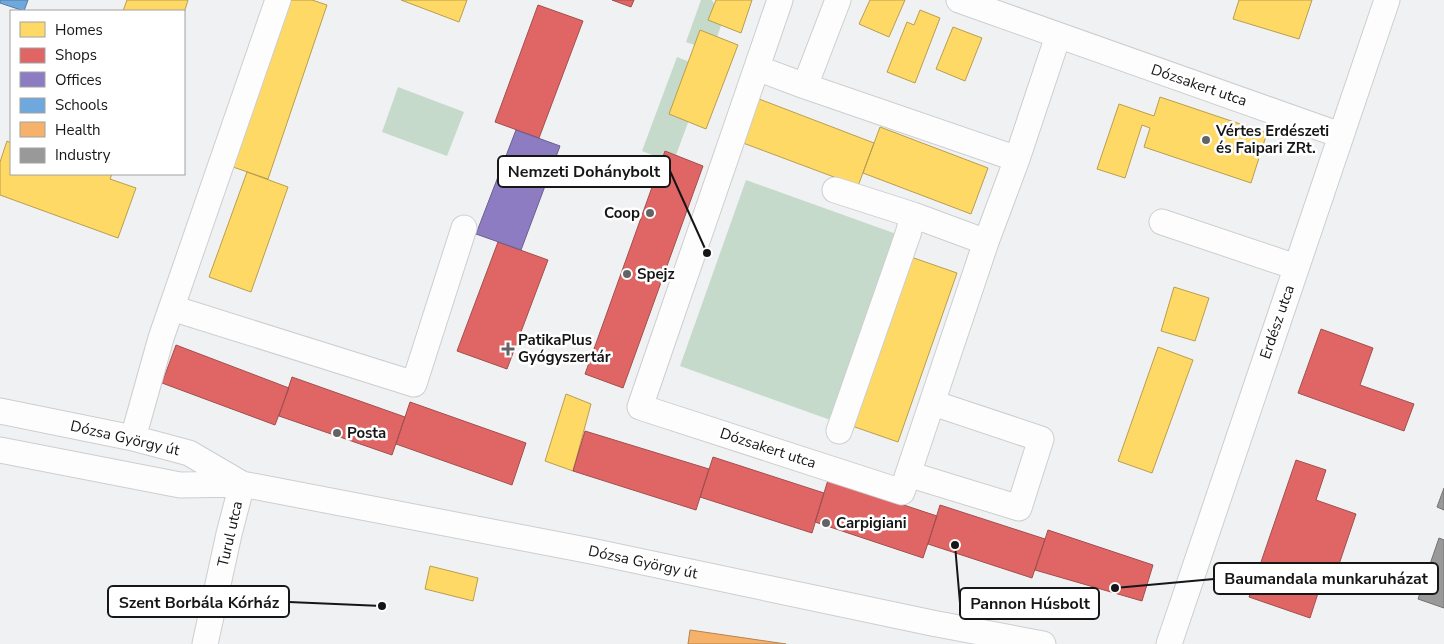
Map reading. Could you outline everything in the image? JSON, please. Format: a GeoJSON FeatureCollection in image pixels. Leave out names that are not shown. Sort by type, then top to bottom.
{"type":"FeatureCollection","features":[{"type":"Feature","properties":{"kind":"street"},"geometry":{"type":"LineString","coordinates":[[133,438],[161,338],[278,0]]}},
{"type":"Feature","properties":{"kind":"street","name":"Dózsakert utca"},"geometry":{"type":"LineString","coordinates":[[780,0],[640,406],[902,492],[1058,36]]}},
{"type":"Feature","properties":{"kind":"street"},"geometry":{"type":"LineString","coordinates":[[805,86],[838,0]]}},
{"type":"Feature","properties":{"kind":"street","name":"Dózsakert utca"},"geometry":{"type":"LineString","coordinates":[[959,0],[1340,135]]}},
{"type":"Feature","properties":{"kind":"street","name":"Erdész utca"},"geometry":{"type":"LineString","coordinates":[[1169,644],[1387,0]]}},
{"type":"Feature","properties":{"kind":"street"},"geometry":{"type":"LineString","coordinates":[[757,68],[1017,159]]}},
{"type":"Feature","properties":{"kind":"street"},"geometry":{"type":"LineString","coordinates":[[835,190],[913,215],[986,242]]}},
{"type":"Feature","properties":{"kind":"street"},"geometry":{"type":"LineString","coordinates":[[839,431],[913,215]]}},
{"type":"Feature","properties":{"kind":"street"},"geometry":{"type":"LineString","coordinates":[[1162,222],[1296,267]]}},
{"type":"Feature","properties":{"kind":"street"},"geometry":{"type":"LineString","coordinates":[[172,308],[414,384],[464,228]]}},
{"type":"Feature","properties":{"kind":"street"},"geometry":{"type":"LineString","coordinates":[[908,474],[1019,508],[1041,439],[932,403]]}},
{"type":"Feature","properties":{"kind":"street","name":"Dózsa György út"},"geometry":{"type":"LineString","coordinates":[[0,411],[133,438],[189,453],[242,484]]}},
{"type":"Feature","properties":{"kind":"street","name":"Dózsa György út"},"geometry":{"type":"LineString","coordinates":[[0,450],[180,485],[242,484],[591,551],[932,623],[1043,644]]}},
{"type":"Feature","properties":{"kind":"street","name":"Turul utca"},"geometry":{"type":"LineString","coordinates":[[205,644],[242,484]]}},
{"type":"Feature","properties":{"kind":"green space"},"geometry":{"type":"Polygon","coordinates":[[[701,0],[712,0],[723,20],[712,51],[686,42],[701,0]]]}},
{"type":"Feature","properties":{"kind":"green space"},"geometry":{"type":"Polygon","coordinates":[[[677,57],[708,69],[673,163],[642,151],[677,57]]]}},
{"type":"Feature","properties":{"kind":"green space"},"geometry":{"type":"Polygon","coordinates":[[[398,87],[464,112],[447,156],[382,132],[398,87]]]}},
{"type":"Feature","properties":{"kind":"green space"},"geometry":{"type":"Polygon","coordinates":[[[746,180],[902,236],[836,422],[680,366],[746,180]]]}},
{"type":"Feature","properties":{"kind":"building: Homes"},"geometry":{"type":"Polygon","coordinates":[[[127,0],[188,0],[185,10],[123,10],[127,0]]]}},
{"type":"Feature","properties":{"kind":"building: Homes"},"geometry":{"type":"Polygon","coordinates":[[[287,0],[312,0],[327,5],[268,179],[230,166],[287,0]]]}},
{"type":"Feature","properties":{"kind":"building: Homes"},"geometry":{"type":"Polygon","coordinates":[[[401,0],[467,0],[459,22],[401,0]]]}},
{"type":"Feature","properties":{"kind":"building: Homes"},"geometry":{"type":"Polygon","coordinates":[[[716,0],[752,0],[741,33],[708,20],[716,0]]]}},
{"type":"Feature","properties":{"kind":"building: Homes"},"geometry":{"type":"Polygon","coordinates":[[[870,0],[905,0],[889,37],[859,24],[870,0]]]}},
{"type":"Feature","properties":{"kind":"building: Homes"},"geometry":{"type":"Polygon","coordinates":[[[1239,0],[1312,0],[1299,39],[1233,19],[1239,0]]]}},
{"type":"Feature","properties":{"kind":"building: Homes"},"geometry":{"type":"Polygon","coordinates":[[[920,10],[940,18],[915,83],[887,72],[907,22],[914,25],[920,10]]]}},
{"type":"Feature","properties":{"kind":"building: Homes"},"geometry":{"type":"Polygon","coordinates":[[[953,27],[982,38],[965,81],[936,69],[953,27]]]}},
{"type":"Feature","properties":{"kind":"building: Homes"},"geometry":{"type":"Polygon","coordinates":[[[700,30],[738,45],[706,129],[669,114],[700,30]]]}},
{"type":"Feature","properties":{"kind":"building: Homes","name":"Vértes Erdészeti és Faipari ZRt."},"geometry":{"type":"Polygon","coordinates":[[[1160,97],[1267,133],[1251,183],[1144,147],[1150,128],[1142,125],[1125,178],[1097,169],[1119,104],[1154,116],[1160,97]]]}},
{"type":"Feature","properties":{"kind":"building: Homes"},"geometry":{"type":"Polygon","coordinates":[[[759,99],[874,143],[858,186],[743,143],[759,99]]]}},
{"type":"Feature","properties":{"kind":"building: Homes"},"geometry":{"type":"Polygon","coordinates":[[[880,127],[988,168],[971,214],[863,173],[880,127]]]}},
{"type":"Feature","properties":{"kind":"building: Homes"},"geometry":{"type":"Polygon","coordinates":[[[7,141],[10,142],[10,175],[112,175],[110,179],[136,188],[118,238],[0,195],[0,162],[7,141]]]}},
{"type":"Feature","properties":{"kind":"building: Homes"},"geometry":{"type":"Polygon","coordinates":[[[247,172],[288,187],[251,292],[209,277],[247,172]]]}},
{"type":"Feature","properties":{"kind":"building: Homes"},"geometry":{"type":"Polygon","coordinates":[[[911,257],[957,273],[898,442],[852,426],[911,257]]]}},
{"type":"Feature","properties":{"kind":"building: Homes"},"geometry":{"type":"Polygon","coordinates":[[[1174,287],[1209,298],[1195,341],[1161,331],[1174,287]]]}},
{"type":"Feature","properties":{"kind":"building: Homes"},"geometry":{"type":"Polygon","coordinates":[[[1158,347],[1193,360],[1152,473],[1118,461],[1158,347]]]}},
{"type":"Feature","properties":{"kind":"building: Homes"},"geometry":{"type":"Polygon","coordinates":[[[566,394],[591,404],[573,471],[545,461],[566,394]]]}},
{"type":"Feature","properties":{"kind":"building: Homes"},"geometry":{"type":"Polygon","coordinates":[[[430,566],[478,578],[473,601],[425,589],[430,566]]]}},
{"type":"Feature","properties":{"kind":"building: Shops"},"geometry":{"type":"Polygon","coordinates":[[[612,0],[634,0],[631,7],[612,0]]]}},
{"type":"Feature","properties":{"kind":"building: Shops"},"geometry":{"type":"Polygon","coordinates":[[[538,5],[583,21],[539,138],[495,122],[538,5]]]}},
{"type":"Feature","properties":{"kind":"building: Shops"},"geometry":{"type":"Polygon","coordinates":[[[665,151],[703,166],[623,388],[585,374],[665,151]]]}},
{"type":"Feature","properties":{"kind":"building: Shops"},"geometry":{"type":"Polygon","coordinates":[[[498,242],[548,260],[507,369],[457,351],[498,242]]]}},
{"type":"Feature","properties":{"kind":"building: Shops"},"geometry":{"type":"Polygon","coordinates":[[[1321,329],[1373,348],[1360,385],[1414,404],[1404,431],[1298,393],[1321,329]]]}},
{"type":"Feature","properties":{"kind":"building: Shops"},"geometry":{"type":"Polygon","coordinates":[[[176,345],[289,388],[275,425],[162,383],[176,345]]]}},
{"type":"Feature","properties":{"kind":"building: Shops"},"geometry":{"type":"Polygon","coordinates":[[[292,377],[405,417],[392,455],[279,416],[292,377]]]}},
{"type":"Feature","properties":{"kind":"building: Shops"},"geometry":{"type":"Polygon","coordinates":[[[410,402],[526,443],[512,485],[396,444],[410,402]]]}},
{"type":"Feature","properties":{"kind":"building: Shops"},"geometry":{"type":"Polygon","coordinates":[[[585,431],[709,469],[696,510],[573,471],[585,431]]]}},
{"type":"Feature","properties":{"kind":"building: Shops"},"geometry":{"type":"Polygon","coordinates":[[[713,457],[824,493],[812,533],[700,497],[713,457]]]}},
{"type":"Feature","properties":{"kind":"building: Shops"},"geometry":{"type":"Polygon","coordinates":[[[1296,460],[1326,470],[1316,500],[1356,514],[1330,591],[1320,587],[1310,618],[1249,597],[1296,460]]]}},
{"type":"Feature","properties":{"kind":"building: Shops"},"geometry":{"type":"Polygon","coordinates":[[[828,480],[937,516],[923,558],[815,522],[828,480]]]}},
{"type":"Feature","properties":{"kind":"building: Shops"},"geometry":{"type":"Polygon","coordinates":[[[940,505],[1045,539],[1032,578],[928,544],[940,505]]]}},
{"type":"Feature","properties":{"kind":"building: Shops"},"geometry":{"type":"Polygon","coordinates":[[[1048,530],[1153,565],[1142,601],[1035,570],[1048,530]]]}},
{"type":"Feature","properties":{"kind":"building: Offices"},"geometry":{"type":"Polygon","coordinates":[[[516,130],[560,146],[521,250],[476,234],[516,130]]]}},
{"type":"Feature","properties":{"kind":"building: Schools"},"geometry":{"type":"Polygon","coordinates":[[[0,0],[28,0],[24,10],[0,3],[0,0]]]}},
{"type":"Feature","properties":{"kind":"building: Health"},"geometry":{"type":"Polygon","coordinates":[[[690,630],[786,644],[688,644],[690,630]]]}},
{"type":"Feature","properties":{"kind":"building: Industry"},"geometry":{"type":"Polygon","coordinates":[[[1444,488],[1444,510],[1437,507],[1444,488]]]}},
{"type":"Feature","properties":{"kind":"building: Industry"},"geometry":{"type":"Polygon","coordinates":[[[1439,538],[1444,540],[1444,608],[1418,599],[1439,538]]]}},
{"type":"Feature","properties":{"kind":"place","name":"Vértes Erdészeti és Faipari ZRt."},"geometry":{"type":"Point","coordinates":[1206,140]}},
{"type":"Feature","properties":{"kind":"place","name":"Coop"},"geometry":{"type":"Point","coordinates":[650,213]}},
{"type":"Feature","properties":{"kind":"place","name":"Nemzeti Dohánybolt"},"geometry":{"type":"Point","coordinates":[707,253]}},
{"type":"Feature","properties":{"kind":"place","name":"Spejz"},"geometry":{"type":"Point","coordinates":[627,274]}},
{"type":"Feature","properties":{"kind":"place","name":"PatikaPlus Gyógyszertár"},"geometry":{"type":"Point","coordinates":[508,349]}},
{"type":"Feature","properties":{"kind":"place","name":"Posta"},"geometry":{"type":"Point","coordinates":[337,433]}},
{"type":"Feature","properties":{"kind":"place","name":"Carpigiani"},"geometry":{"type":"Point","coordinates":[826,523]}},
{"type":"Feature","properties":{"kind":"place","name":"Pannon Húsbolt"},"geometry":{"type":"Point","coordinates":[955,545]}},
{"type":"Feature","properties":{"kind":"place","name":"Baumandala munkaruházat"},"geometry":{"type":"Point","coordinates":[1115,588]}},
{"type":"Feature","properties":{"kind":"place","name":"Szent Borbála Kórház"},"geometry":{"type":"Point","coordinates":[382,606]}}]}
